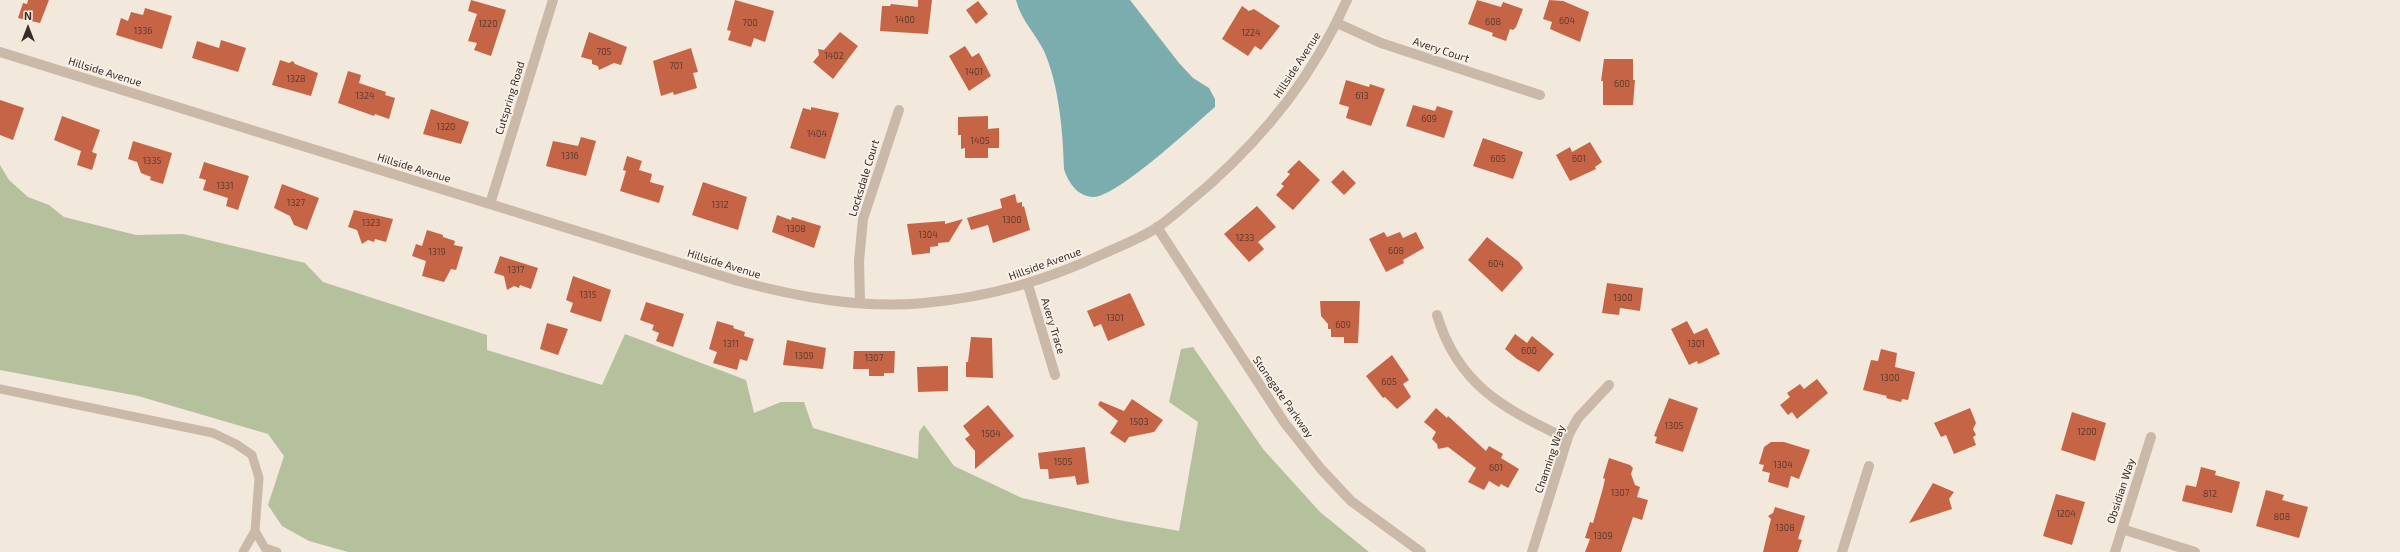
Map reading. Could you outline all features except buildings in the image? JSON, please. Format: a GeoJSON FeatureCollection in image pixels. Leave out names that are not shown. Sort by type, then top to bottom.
{"type":"FeatureCollection","features":[{"type":"Feature","properties":{"kind":"street","name":"Cutspring Road"},"geometry":{"type":"LineString","coordinates":[[490,204],[553,0]]}},
{"type":"Feature","properties":{"kind":"street","name":"Hillside Avenue"},"geometry":{"type":"LineString","coordinates":[[0,52],[738,281],[790,295],[830,301],[923,303],[988,295],[1028,285],[1069,270],[1157,227],[1185,206],[1244,153],[1277,116],[1305,78],[1337,23],[1347,0]]}},
{"type":"Feature","properties":{"kind":"street","name":"Avery Court"},"geometry":{"type":"LineString","coordinates":[[1337,23],[1381,43],[1540,95]]}},
{"type":"Feature","properties":{"kind":"street","name":"Locksdale Court"},"geometry":{"type":"LineString","coordinates":[[860,302],[859,254],[863,219],[899,110]]}},
{"type":"Feature","properties":{"kind":"street","name":"Stonegate Parkway"},"geometry":{"type":"LineString","coordinates":[[1157,227],[1284,422],[1321,469],[1351,501],[1421,552]]}},
{"type":"Feature","properties":{"kind":"street","name":"Avery Trace"},"geometry":{"type":"LineString","coordinates":[[1028,285],[1055,375]]}},
{"type":"Feature","properties":{"kind":"street"},"geometry":{"type":"LineString","coordinates":[[1437,315],[1446,340],[1471,380],[1506,407],[1567,439]]}},
{"type":"Feature","properties":{"kind":"street","name":"Channing Way"},"geometry":{"type":"LineString","coordinates":[[1532,552],[1567,439],[1578,418],[1609,385]]}},
{"type":"Feature","properties":{"kind":"street","name":"Obsidian Way"},"geometry":{"type":"LineString","coordinates":[[2115,552],[2151,437]]}},
{"type":"Feature","properties":{"kind":"street"},"geometry":{"type":"LineString","coordinates":[[1842,552],[1869,466]]}},
{"type":"Feature","properties":{"kind":"street"},"geometry":{"type":"LineString","coordinates":[[2122,529],[2195,552]]}},
{"type":"Feature","properties":{"kind":"lane"},"geometry":{"type":"LineString","coordinates":[[0,389],[213,433],[236,444],[252,455],[259,478],[255,531],[243,552]]}},
{"type":"Feature","properties":{"kind":"lane"},"geometry":{"type":"LineString","coordinates":[[255,531],[265,548],[277,552]]}},
{"type":"Feature","properties":{"kind":"green space"},"geometry":{"type":"Polygon","coordinates":[[[0,165],[9,180],[28,197],[49,205],[64,217],[136,235],[183,234],[305,263],[323,282],[487,335],[487,350],[602,385],[625,334],[746,380],[754,413],[781,402],[804,402],[813,428],[918,459],[919,432],[924,425],[954,466],[1022,498],[1119,520],[1179,531],[1198,422],[1169,402],[1181,349],[1193,347],[1263,449],[1320,512],[1369,552],[348,552],[309,541],[282,526],[268,505],[284,456],[268,434],[138,396],[0,370],[0,165]]]}},
{"type":"Feature","properties":{"kind":"water"},"geometry":{"type":"Polygon","coordinates":[[[1016,0],[1130,0],[1179,63],[1193,78],[1209,88],[1215,99],[1215,107],[1155,159],[1119,186],[1104,194],[1093,197],[1082,194],[1074,188],[1064,169],[1063,140],[1057,94],[1049,64],[1044,51],[1021,14],[1016,0]]]}}]}
